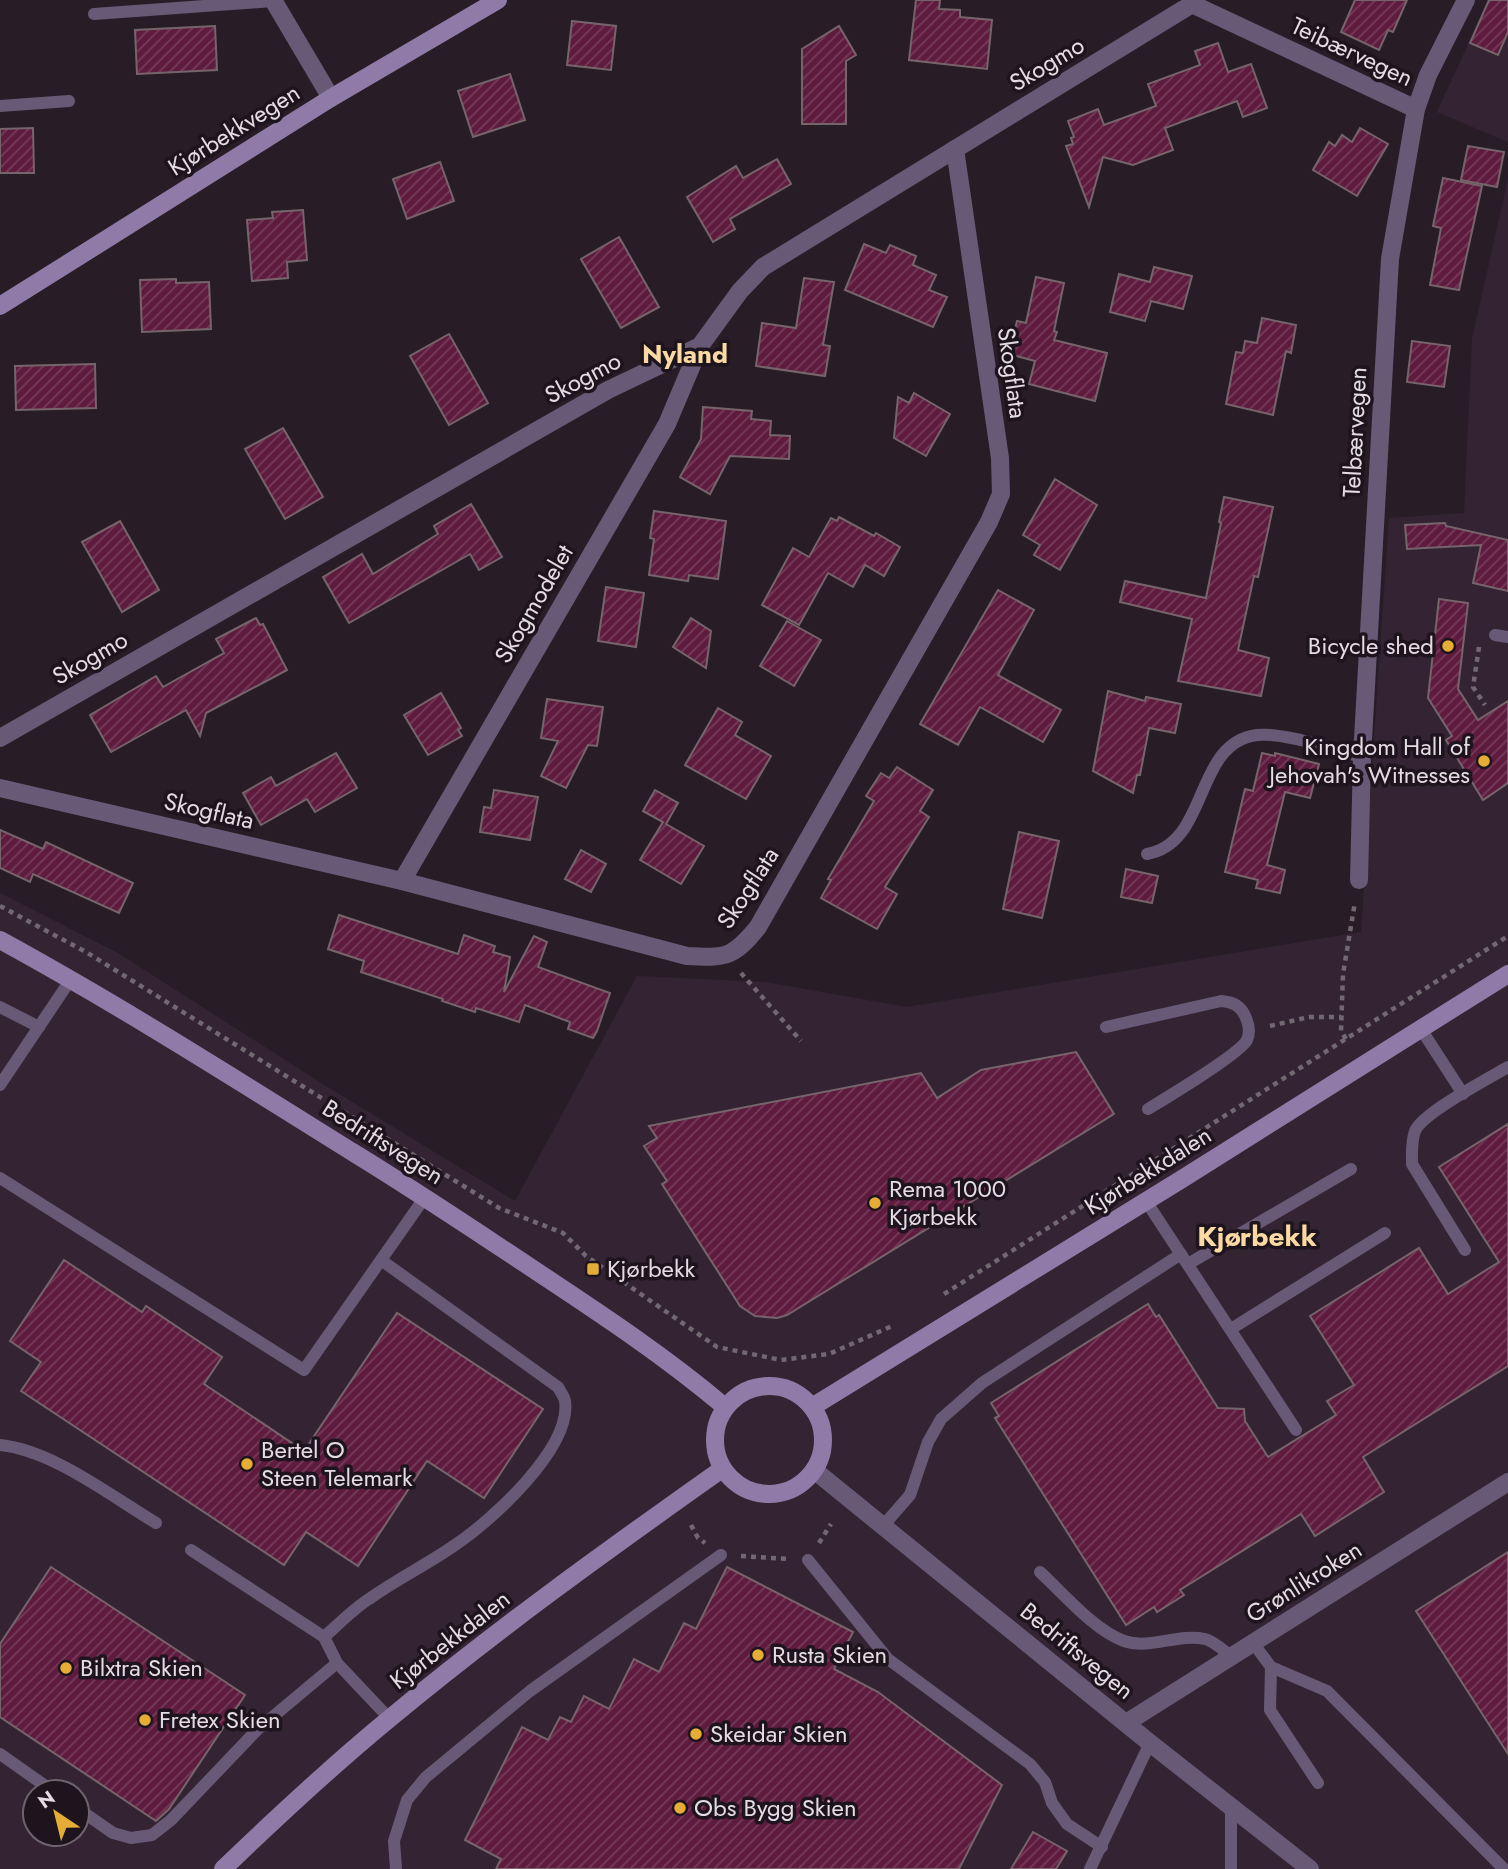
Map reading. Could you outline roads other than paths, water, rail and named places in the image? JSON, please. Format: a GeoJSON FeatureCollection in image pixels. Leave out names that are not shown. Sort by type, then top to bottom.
{"type":"FeatureCollection","features":[{"type":"Feature","properties":{"kind":"street","name":"Kjørbekkvegen"},"geometry":{"type":"LineString","coordinates":[[0,306],[331,97],[498,0]]}},
{"type":"Feature","properties":{"kind":"street","name":"Telbærvegen"},"geometry":{"type":"LineString","coordinates":[[1359,880],[1362,757],[1390,259],[1416,109],[1428,75],[1465,0]]}},
{"type":"Feature","properties":{"kind":"street"},"geometry":{"type":"LineString","coordinates":[[273,1],[331,97]]}},
{"type":"Feature","properties":{"kind":"street","name":"Teibærvegen"},"geometry":{"type":"LineString","coordinates":[[1191,2],[1416,109]]}},
{"type":"Feature","properties":{"kind":"street","name":"Skogmo"},"geometry":{"type":"LineString","coordinates":[[0,738],[608,390],[700,346],[740,291],[763,267],[1191,2]]}},
{"type":"Feature","properties":{"kind":"street","name":"Skogflata"},"geometry":{"type":"LineString","coordinates":[[0,788],[402,881],[687,956],[721,958],[743,946],[758,927],[989,522],[1001,494],[1000,458],[955,149]]}},
{"type":"Feature","properties":{"kind":"street","name":"Skogmodelet"},"geometry":{"type":"LineString","coordinates":[[402,881],[667,424],[700,346]]}},
{"type":"Feature","properties":{"kind":"street","name":"Bedriftsvegen"},"geometry":{"type":"LineString","coordinates":[[0,940],[71,979],[425,1197],[601,1314],[695,1382],[725,1408]]}},
{"type":"Feature","properties":{"kind":"street","name":"Kjørbekkdalen"},"geometry":{"type":"LineString","coordinates":[[812,1407],[1508,974]]}},
{"type":"Feature","properties":{"kind":"street"},"geometry":{"type":"LineString","coordinates":[[758,1387],[778,1387],[797,1394],[812,1407],[820,1422],[823,1439],[821,1455],[814,1471],[802,1484],[785,1492],[767,1495],[750,1491],[734,1482],[722,1469],[715,1448],[716,1427],[725,1408],[740,1394],[758,1387]]}},
{"type":"Feature","properties":{"kind":"street","name":"Kjørbekkdalen"},"geometry":{"type":"LineString","coordinates":[[223,1869],[390,1718],[560,1585],[722,1469]]}},
{"type":"Feature","properties":{"kind":"street","name":"Bedriftsvegen"},"geometry":{"type":"LineString","coordinates":[[814,1471],[1310,1869]]}},
{"type":"Feature","properties":{"kind":"street","name":"Grønlikroken"},"geometry":{"type":"LineString","coordinates":[[1126,1723],[1508,1482]]}},
{"type":"Feature","properties":{"kind":"lane"},"geometry":{"type":"LineString","coordinates":[[94,14],[273,1]]}},
{"type":"Feature","properties":{"kind":"lane"},"geometry":{"type":"LineString","coordinates":[[0,106],[69,101]]}},
{"type":"Feature","properties":{"kind":"lane"},"geometry":{"type":"LineString","coordinates":[[1147,854],[1159,852],[1181,835],[1215,766],[1233,744],[1256,735],[1278,736],[1362,757]]}},
{"type":"Feature","properties":{"kind":"lane"},"geometry":{"type":"LineString","coordinates":[[0,1085],[71,979]]}},
{"type":"Feature","properties":{"kind":"lane"},"geometry":{"type":"LineString","coordinates":[[1106,1027],[1221,1001],[1233,1002],[1241,1008],[1250,1031],[1246,1042],[1233,1054],[1148,1110]]}},
{"type":"Feature","properties":{"kind":"lane"},"geometry":{"type":"LineString","coordinates":[[0,1007],[39,1027]]}},
{"type":"Feature","properties":{"kind":"lane"},"geometry":{"type":"LineString","coordinates":[[1421,1029],[1463,1094]]}},
{"type":"Feature","properties":{"kind":"lane"},"geometry":{"type":"LineString","coordinates":[[1465,1250],[1412,1164],[1415,1129],[1428,1115],[1508,1067]]}},
{"type":"Feature","properties":{"kind":"lane"},"geometry":{"type":"LineString","coordinates":[[883,1526],[910,1495],[928,1442],[941,1419],[982,1383],[1184,1259],[1351,1169]]}},
{"type":"Feature","properties":{"kind":"lane"},"geometry":{"type":"LineString","coordinates":[[0,1178],[304,1370],[425,1197]]}},
{"type":"Feature","properties":{"kind":"lane"},"geometry":{"type":"LineString","coordinates":[[1146,1201],[1296,1430]]}},
{"type":"Feature","properties":{"kind":"lane"},"geometry":{"type":"LineString","coordinates":[[1231,1329],[1385,1233]]}},
{"type":"Feature","properties":{"kind":"lane"},"geometry":{"type":"LineString","coordinates":[[324,1637],[367,1600],[457,1544],[510,1498],[547,1456],[565,1418],[565,1399],[558,1387],[382,1260]]}},
{"type":"Feature","properties":{"kind":"lane"},"geometry":{"type":"LineString","coordinates":[[0,1445],[13,1446],[48,1458],[156,1523]]}},
{"type":"Feature","properties":{"kind":"lane"},"geometry":{"type":"LineString","coordinates":[[191,1550],[324,1637],[338,1663],[390,1718]]}},
{"type":"Feature","properties":{"kind":"lane"},"geometry":{"type":"LineString","coordinates":[[396,1869],[394,1841],[407,1800],[426,1777],[530,1691],[721,1555]]}},
{"type":"Feature","properties":{"kind":"lane"},"geometry":{"type":"LineString","coordinates":[[808,1560],[888,1658],[1030,1764],[1045,1782],[1052,1803],[1067,1825],[1102,1847]]}},
{"type":"Feature","properties":{"kind":"lane"},"geometry":{"type":"LineString","coordinates":[[1040,1572],[1104,1630],[1125,1641],[1148,1644],[1178,1639],[1206,1639],[1232,1657]]}},
{"type":"Feature","properties":{"kind":"lane"},"geometry":{"type":"LineString","coordinates":[[1253,1643],[1271,1667],[1327,1691],[1504,1869]]}},
{"type":"Feature","properties":{"kind":"lane"},"geometry":{"type":"LineString","coordinates":[[91,1818],[113,1833],[131,1838],[152,1835],[171,1820],[257,1730],[338,1663]]}},
{"type":"Feature","properties":{"kind":"lane"},"geometry":{"type":"LineString","coordinates":[[1271,1667],[1270,1710],[1318,1783]]}},
{"type":"Feature","properties":{"kind":"lane"},"geometry":{"type":"LineString","coordinates":[[1090,1869],[1150,1743]]}},
{"type":"Feature","properties":{"kind":"lane"},"geometry":{"type":"LineString","coordinates":[[0,1754],[34,1778]]}},
{"type":"Feature","properties":{"kind":"lane"},"geometry":{"type":"LineString","coordinates":[[1231,1807],[1231,1869]]}},
{"type":"Feature","properties":{"kind":"place","name":"Bicycle shed"},"geometry":{"type":"Point","coordinates":[1448,646]}},
{"type":"Feature","properties":{"kind":"place","name":"Kingdom Hall of Jehovah's Witnesses"},"geometry":{"type":"Point","coordinates":[1484,761]}},
{"type":"Feature","properties":{"kind":"place","name":"Rema 1000 Kjørbekk"},"geometry":{"type":"Point","coordinates":[875,1203]}},
{"type":"Feature","properties":{"kind":"place","name":"Kjørbekk"},"geometry":{"type":"Point","coordinates":[593,1269]}},
{"type":"Feature","properties":{"kind":"place","name":"Bertel O Steen Telemark"},"geometry":{"type":"Point","coordinates":[247,1464]}},
{"type":"Feature","properties":{"kind":"place","name":"Rusta Skien"},"geometry":{"type":"Point","coordinates":[758,1655]}},
{"type":"Feature","properties":{"kind":"place","name":"Bilxtra Skien"},"geometry":{"type":"Point","coordinates":[66,1668]}},
{"type":"Feature","properties":{"kind":"place","name":"Fretex Skien"},"geometry":{"type":"Point","coordinates":[145,1720]}},
{"type":"Feature","properties":{"kind":"place","name":"Skeidar Skien"},"geometry":{"type":"Point","coordinates":[696,1734]}},
{"type":"Feature","properties":{"kind":"place","name":"Obs Bygg Skien"},"geometry":{"type":"Point","coordinates":[680,1808]}},
{"type":"Feature","properties":{"kind":"district","name":"Nyland"},"geometry":{"type":"Point","coordinates":[685,354]}},
{"type":"Feature","properties":{"kind":"district","name":"Kjørbekk"},"geometry":{"type":"Point","coordinates":[1257,1236]}}]}
